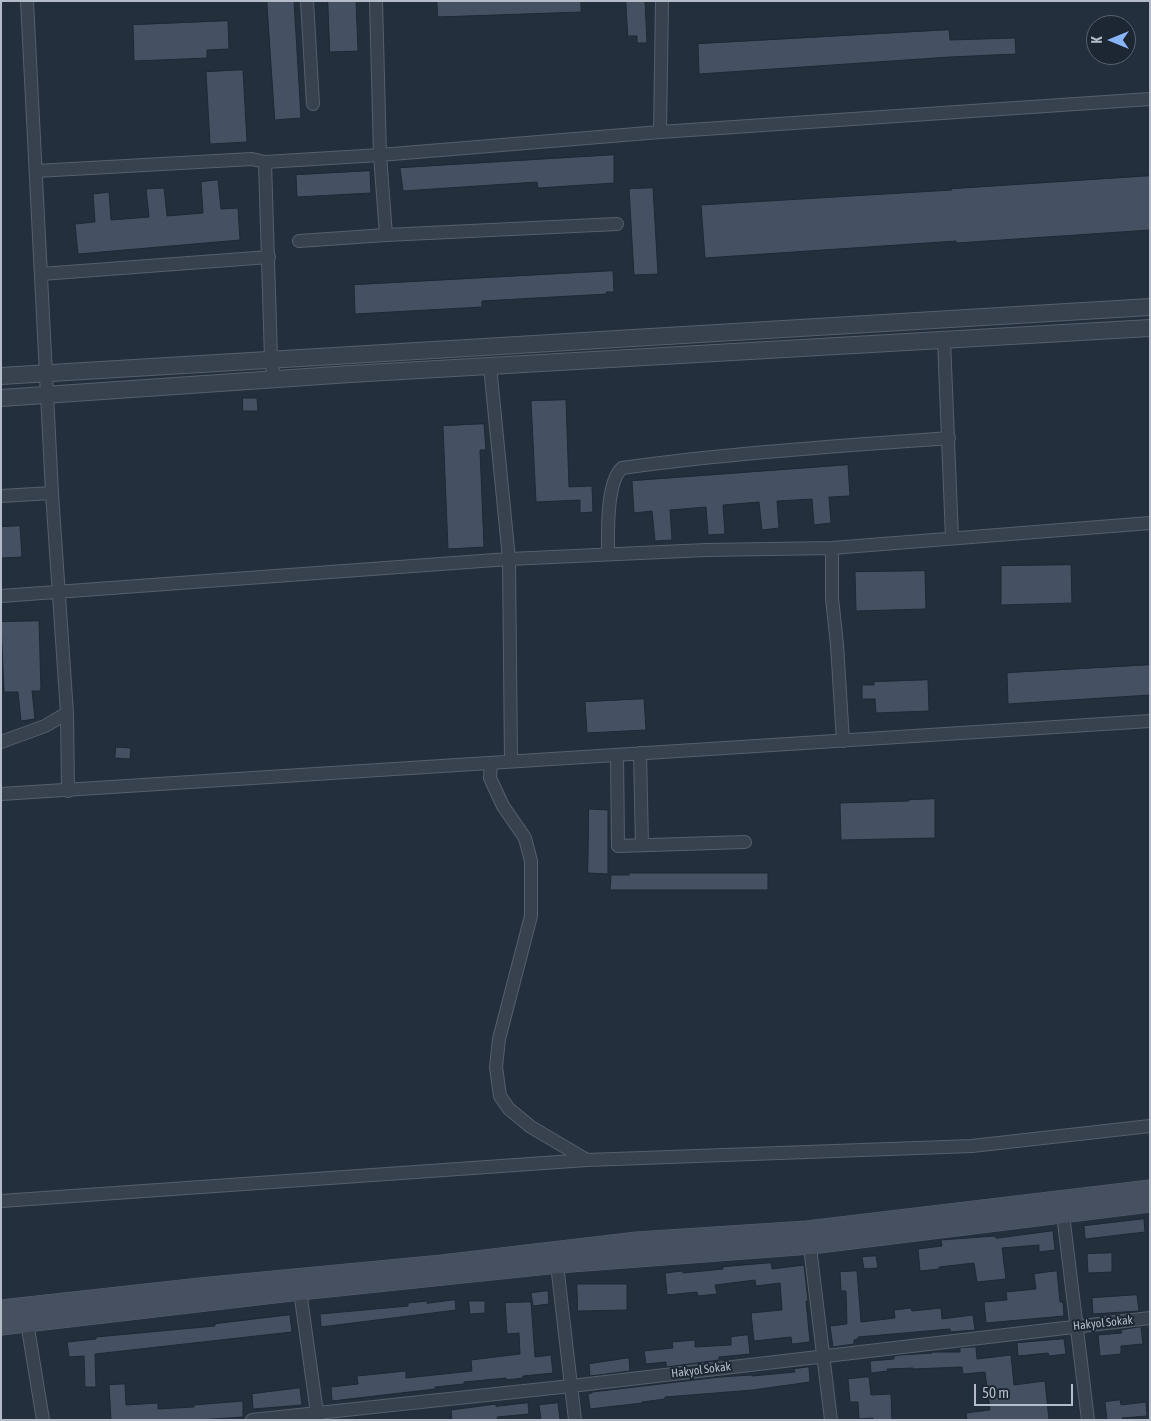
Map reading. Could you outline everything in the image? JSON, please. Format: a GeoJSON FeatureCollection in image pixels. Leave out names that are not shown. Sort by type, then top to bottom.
{"type":"FeatureCollection","features":[{"type":"Feature","properties":{"kind":"main road"},"geometry":{"type":"LineString","coordinates":[[1,1309],[298,1284],[556,1257],[809,1238],[1062,1206],[1150,1189]]}},
{"type":"Feature","properties":{"kind":"main road"},"geometry":{"type":"LineString","coordinates":[[1062,1206],[1150,1203]]}},
{"type":"Feature","properties":{"kind":"main road"},"geometry":{"type":"LineString","coordinates":[[1,1326],[27,1324],[298,1284]]}},
{"type":"Feature","properties":{"kind":"street"},"geometry":{"type":"LineString","coordinates":[[27,1],[52,493],[67,713],[68,790]]}},
{"type":"Feature","properties":{"kind":"street"},"geometry":{"type":"LineString","coordinates":[[307,1],[313,104]]}},
{"type":"Feature","properties":{"kind":"street"},"geometry":{"type":"LineString","coordinates":[[376,1],[380,155],[386,235]]}},
{"type":"Feature","properties":{"kind":"street"},"geometry":{"type":"LineString","coordinates":[[660,132],[662,1]]}},
{"type":"Feature","properties":{"kind":"street"},"geometry":{"type":"LineString","coordinates":[[36,171],[252,159],[265,162],[380,155],[660,132],[1150,99]]}},
{"type":"Feature","properties":{"kind":"street"},"geometry":{"type":"LineString","coordinates":[[265,162],[271,360],[274,380]]}},
{"type":"Feature","properties":{"kind":"street"},"geometry":{"type":"LineString","coordinates":[[298,241],[617,224]]}},
{"type":"Feature","properties":{"kind":"street"},"geometry":{"type":"LineString","coordinates":[[41,274],[269,257]]}},
{"type":"Feature","properties":{"kind":"street"},"geometry":{"type":"LineString","coordinates":[[1,376],[1150,307]]}},
{"type":"Feature","properties":{"kind":"street"},"geometry":{"type":"LineString","coordinates":[[1,398],[490,366],[1150,328]]}},
{"type":"Feature","properties":{"kind":"street"},"geometry":{"type":"LineString","coordinates":[[944,340],[952,538]]}},
{"type":"Feature","properties":{"kind":"street"},"geometry":{"type":"LineString","coordinates":[[490,366],[509,558],[511,762]]}},
{"type":"Feature","properties":{"kind":"street"},"geometry":{"type":"LineString","coordinates":[[608,554],[608,516],[612,488],[616,473],[622,468],[783,450],[949,438]]}},
{"type":"Feature","properties":{"kind":"street"},"geometry":{"type":"LineString","coordinates":[[1,496],[52,493]]}},
{"type":"Feature","properties":{"kind":"street"},"geometry":{"type":"LineString","coordinates":[[1,596],[509,558],[706,550],[832,548],[1150,524]]}},
{"type":"Feature","properties":{"kind":"street"},"geometry":{"type":"LineString","coordinates":[[832,548],[832,598],[843,741]]}},
{"type":"Feature","properties":{"kind":"street"},"geometry":{"type":"LineString","coordinates":[[1,742],[45,726],[67,713]]}},
{"type":"Feature","properties":{"kind":"street"},"geometry":{"type":"LineString","coordinates":[[1,794],[1150,721]]}},
{"type":"Feature","properties":{"kind":"street"},"geometry":{"type":"LineString","coordinates":[[640,753],[642,845]]}},
{"type":"Feature","properties":{"kind":"street"},"geometry":{"type":"LineString","coordinates":[[617,755],[618,846],[745,842]]}},
{"type":"Feature","properties":{"kind":"street"},"geometry":{"type":"LineString","coordinates":[[491,763],[490,778],[503,806],[525,838],[531,861],[531,916],[499,1040],[496,1067],[500,1096],[509,1109],[531,1127],[587,1160]]}},
{"type":"Feature","properties":{"kind":"street"},"geometry":{"type":"LineString","coordinates":[[1,1202],[587,1160],[972,1146],[1150,1126]]}},
{"type":"Feature","properties":{"kind":"street"},"geometry":{"type":"LineString","coordinates":[[1062,1206],[1088,1420]]}},
{"type":"Feature","properties":{"kind":"street"},"geometry":{"type":"LineString","coordinates":[[809,1238],[831,1420]]}},
{"type":"Feature","properties":{"kind":"street"},"geometry":{"type":"LineString","coordinates":[[556,1257],[575,1420]]}},
{"type":"Feature","properties":{"kind":"street"},"geometry":{"type":"LineString","coordinates":[[298,1284],[318,1416]]}},
{"type":"Feature","properties":{"kind":"street"},"geometry":{"type":"LineString","coordinates":[[23,1306],[43,1420]]}},
{"type":"Feature","properties":{"kind":"street","name":"Hakyol Sokak"},"geometry":{"type":"LineString","coordinates":[[252,1420],[318,1416],[1150,1318]]}},
{"type":"Feature","properties":{"kind":"building"},"geometry":{"type":"Polygon","coordinates":[[[267,1],[294,1],[301,118],[275,120],[267,1]]]}},
{"type":"Feature","properties":{"kind":"building"},"geometry":{"type":"Polygon","coordinates":[[[328,1],[356,1],[358,51],[330,52],[328,1]]]}},
{"type":"Feature","properties":{"kind":"building"},"geometry":{"type":"Polygon","coordinates":[[[437,1],[581,1],[581,12],[438,17],[437,1]]]}},
{"type":"Feature","properties":{"kind":"building"},"geometry":{"type":"Polygon","coordinates":[[[626,1],[645,1],[647,43],[637,43],[637,36],[628,36],[626,1]]]}},
{"type":"Feature","properties":{"kind":"building"},"geometry":{"type":"Polygon","coordinates":[[[228,21],[229,49],[207,50],[207,58],[134,61],[133,25],[228,21]]]}},
{"type":"Feature","properties":{"kind":"building"},"geometry":{"type":"Polygon","coordinates":[[[949,30],[950,40],[1015,38],[1016,54],[699,74],[698,44],[949,30]]]}},
{"type":"Feature","properties":{"kind":"building"},"geometry":{"type":"Polygon","coordinates":[[[243,70],[247,142],[210,144],[206,72],[243,70]]]}},
{"type":"Feature","properties":{"kind":"building"},"geometry":{"type":"Polygon","coordinates":[[[614,155],[614,183],[538,188],[537,182],[403,191],[400,168],[614,155]]]}},
{"type":"Feature","properties":{"kind":"building"},"geometry":{"type":"Polygon","coordinates":[[[370,171],[371,193],[297,197],[296,175],[370,171]]]}},
{"type":"Feature","properties":{"kind":"building"},"geometry":{"type":"Polygon","coordinates":[[[1150,176],[1150,230],[705,258],[701,205],[1150,176]]]}},
{"type":"Feature","properties":{"kind":"building"},"geometry":{"type":"Polygon","coordinates":[[[218,180],[221,209],[238,208],[240,240],[78,254],[75,224],[95,222],[93,194],[109,192],[111,220],[149,217],[146,189],[164,188],[167,216],[203,213],[201,182],[218,180]]]}},
{"type":"Feature","properties":{"kind":"building"},"geometry":{"type":"Polygon","coordinates":[[[653,188],[658,274],[634,275],[629,189],[653,188]]]}},
{"type":"Feature","properties":{"kind":"building"},"geometry":{"type":"Polygon","coordinates":[[[613,271],[614,292],[606,292],[607,294],[482,301],[482,307],[355,314],[354,285],[613,271]]]}},
{"type":"Feature","properties":{"kind":"building"},"geometry":{"type":"Polygon","coordinates":[[[243,398],[257,398],[258,411],[243,411],[243,398]]]}},
{"type":"Feature","properties":{"kind":"building"},"geometry":{"type":"Polygon","coordinates":[[[566,400],[569,487],[592,486],[593,512],[580,513],[580,500],[536,502],[531,401],[566,400]]]}},
{"type":"Feature","properties":{"kind":"building"},"geometry":{"type":"Polygon","coordinates":[[[484,424],[486,450],[480,450],[484,547],[448,549],[443,426],[484,424]]]}},
{"type":"Feature","properties":{"kind":"building"},"geometry":{"type":"Polygon","coordinates":[[[848,465],[850,496],[829,497],[831,523],[814,525],[812,499],[777,501],[779,528],[762,530],[759,502],[723,505],[725,534],[708,535],[706,507],[670,510],[672,540],[655,541],[652,511],[634,513],[632,481],[848,465]]]}},
{"type":"Feature","properties":{"kind":"building"},"geometry":{"type":"Polygon","coordinates":[[[20,526],[22,557],[1,558],[1,527],[20,526]]]}},
{"type":"Feature","properties":{"kind":"building"},"geometry":{"type":"Polygon","coordinates":[[[1071,565],[1072,603],[1001,605],[1001,566],[1071,565]]]}},
{"type":"Feature","properties":{"kind":"building"},"geometry":{"type":"Polygon","coordinates":[[[925,571],[926,609],[856,611],[855,572],[925,571]]]}},
{"type":"Feature","properties":{"kind":"building"},"geometry":{"type":"Polygon","coordinates":[[[39,621],[41,691],[32,691],[35,719],[21,721],[18,692],[4,692],[1,622],[39,621]]]}},
{"type":"Feature","properties":{"kind":"building"},"geometry":{"type":"Polygon","coordinates":[[[1150,665],[1150,695],[1008,704],[1007,673],[1150,665]]]}},
{"type":"Feature","properties":{"kind":"building"},"geometry":{"type":"Polygon","coordinates":[[[928,680],[929,711],[876,713],[875,699],[862,699],[862,685],[874,685],[874,682],[928,680]]]}},
{"type":"Feature","properties":{"kind":"building"},"geometry":{"type":"Polygon","coordinates":[[[644,699],[646,730],[587,733],[585,702],[644,699]]]}},
{"type":"Feature","properties":{"kind":"building"},"geometry":{"type":"Polygon","coordinates":[[[116,747],[131,748],[130,759],[115,758],[116,747]]]}},
{"type":"Feature","properties":{"kind":"building"},"geometry":{"type":"Polygon","coordinates":[[[935,799],[935,838],[841,840],[840,803],[935,799]]]}},
{"type":"Feature","properties":{"kind":"building"},"geometry":{"type":"Polygon","coordinates":[[[589,809],[608,810],[608,874],[588,873],[589,809]]]}},
{"type":"Feature","properties":{"kind":"building"},"geometry":{"type":"Polygon","coordinates":[[[629,873],[768,873],[768,890],[610,890],[611,875],[629,875],[629,873]]]}},
{"type":"Feature","properties":{"kind":"building"},"geometry":{"type":"Polygon","coordinates":[[[1144,1219],[1145,1232],[1085,1239],[1084,1226],[1144,1219]]]}},
{"type":"Feature","properties":{"kind":"building"},"geometry":{"type":"Polygon","coordinates":[[[1053,1231],[1055,1250],[1039,1252],[1039,1245],[1002,1248],[1006,1279],[977,1282],[974,1263],[920,1271],[918,1249],[942,1246],[941,1240],[995,1236],[996,1238],[1053,1231]]]}},
{"type":"Feature","properties":{"kind":"building"},"geometry":{"type":"Polygon","coordinates":[[[1112,1253],[1112,1272],[1088,1273],[1087,1254],[1112,1253]]]}},
{"type":"Feature","properties":{"kind":"building"},"geometry":{"type":"Polygon","coordinates":[[[876,1256],[878,1268],[864,1269],[862,1257],[876,1256]]]}},
{"type":"Feature","properties":{"kind":"building"},"geometry":{"type":"Polygon","coordinates":[[[771,1263],[772,1269],[804,1265],[810,1342],[792,1344],[791,1337],[754,1341],[751,1313],[782,1310],[780,1283],[756,1286],[755,1280],[715,1285],[717,1294],[698,1296],[697,1292],[667,1295],[665,1273],[682,1271],[683,1273],[771,1263]]]}},
{"type":"Feature","properties":{"kind":"building"},"geometry":{"type":"Polygon","coordinates":[[[857,1271],[861,1322],[895,1318],[894,1310],[911,1308],[912,1311],[941,1308],[942,1319],[973,1315],[975,1330],[950,1332],[950,1329],[858,1337],[858,1339],[854,1340],[854,1344],[833,1347],[830,1326],[847,1324],[846,1291],[841,1291],[840,1272],[857,1271]]]}},
{"type":"Feature","properties":{"kind":"building"},"geometry":{"type":"Polygon","coordinates":[[[1057,1271],[1060,1302],[1063,1302],[1064,1316],[986,1323],[984,1302],[1007,1300],[1006,1292],[1036,1289],[1034,1274],[1057,1271]]]}},
{"type":"Feature","properties":{"kind":"building"},"geometry":{"type":"Polygon","coordinates":[[[577,1284],[627,1284],[627,1310],[578,1311],[577,1284]]]}},
{"type":"Feature","properties":{"kind":"building"},"geometry":{"type":"Polygon","coordinates":[[[548,1291],[549,1304],[533,1306],[531,1293],[548,1291]]]}},
{"type":"Feature","properties":{"kind":"building"},"geometry":{"type":"Polygon","coordinates":[[[1137,1295],[1139,1311],[1093,1314],[1092,1298],[1137,1295]]]}},
{"type":"Feature","properties":{"kind":"building"},"geometry":{"type":"Polygon","coordinates":[[[455,1300],[456,1310],[321,1327],[320,1314],[408,1306],[408,1303],[427,1301],[427,1303],[455,1300]]]}},
{"type":"Feature","properties":{"kind":"building"},"geometry":{"type":"Polygon","coordinates":[[[469,1301],[485,1301],[485,1313],[470,1314],[469,1301]]]}},
{"type":"Feature","properties":{"kind":"building"},"geometry":{"type":"Polygon","coordinates":[[[531,1302],[535,1357],[551,1355],[553,1373],[506,1380],[506,1378],[464,1382],[464,1384],[435,1387],[435,1389],[332,1401],[331,1387],[358,1384],[357,1376],[406,1371],[406,1378],[472,1371],[471,1360],[520,1354],[519,1333],[507,1334],[505,1303],[531,1302]]]}},
{"type":"Feature","properties":{"kind":"building"},"geometry":{"type":"Polygon","coordinates":[[[290,1315],[292,1332],[95,1354],[96,1387],[85,1387],[84,1356],[69,1357],[67,1342],[96,1339],[96,1337],[215,1326],[215,1324],[290,1315]]]}},
{"type":"Feature","properties":{"kind":"building"},"geometry":{"type":"Polygon","coordinates":[[[1141,1327],[1143,1344],[1121,1346],[1121,1354],[1100,1356],[1098,1335],[1122,1333],[1121,1330],[1141,1327]]]}},
{"type":"Feature","properties":{"kind":"building"},"geometry":{"type":"Polygon","coordinates":[[[748,1335],[750,1354],[719,1357],[719,1360],[666,1367],[666,1362],[646,1364],[644,1351],[673,1348],[672,1342],[695,1340],[695,1347],[731,1345],[731,1337],[748,1335]]]}},
{"type":"Feature","properties":{"kind":"building"},"geometry":{"type":"Polygon","coordinates":[[[1064,1339],[1066,1354],[1049,1356],[1048,1353],[1018,1356],[1017,1343],[1064,1339]]]}},
{"type":"Feature","properties":{"kind":"building"},"geometry":{"type":"Polygon","coordinates":[[[976,1347],[977,1359],[1011,1355],[1014,1385],[1045,1381],[1049,1420],[967,1420],[966,1413],[990,1410],[985,1372],[963,1374],[962,1367],[887,1369],[888,1371],[871,1373],[870,1361],[894,1359],[894,1356],[901,1355],[960,1352],[960,1348],[976,1347]]]}},
{"type":"Feature","properties":{"kind":"building"},"geometry":{"type":"Polygon","coordinates":[[[629,1358],[630,1371],[590,1376],[589,1364],[629,1358]]]}},
{"type":"Feature","properties":{"kind":"building"},"geometry":{"type":"Polygon","coordinates":[[[809,1367],[810,1382],[753,1390],[665,1397],[665,1399],[642,1403],[590,1409],[588,1394],[592,1392],[720,1377],[795,1372],[794,1369],[809,1367]]]}},
{"type":"Feature","properties":{"kind":"building"},"geometry":{"type":"Polygon","coordinates":[[[869,1377],[871,1395],[891,1394],[892,1420],[859,1419],[858,1402],[850,1402],[848,1379],[869,1377]]]}},
{"type":"Feature","properties":{"kind":"building"},"geometry":{"type":"Polygon","coordinates":[[[125,1384],[126,1405],[158,1403],[158,1409],[243,1401],[243,1417],[198,1420],[111,1420],[109,1385],[125,1384]]]}},
{"type":"Feature","properties":{"kind":"building"},"geometry":{"type":"Polygon","coordinates":[[[300,1388],[302,1405],[253,1409],[252,1394],[300,1388]]]}},
{"type":"Feature","properties":{"kind":"building"},"geometry":{"type":"Polygon","coordinates":[[[1120,1400],[1121,1405],[1146,1402],[1147,1416],[1107,1420],[1105,1402],[1120,1400]]]}},
{"type":"Feature","properties":{"kind":"building"},"geometry":{"type":"Polygon","coordinates":[[[528,1403],[529,1414],[497,1417],[498,1420],[452,1420],[451,1410],[496,1404],[496,1406],[528,1403]]]}},
{"type":"Feature","properties":{"kind":"building"},"geometry":{"type":"Polygon","coordinates":[[[558,1403],[560,1420],[541,1420],[539,1405],[558,1403]]]}}]}
